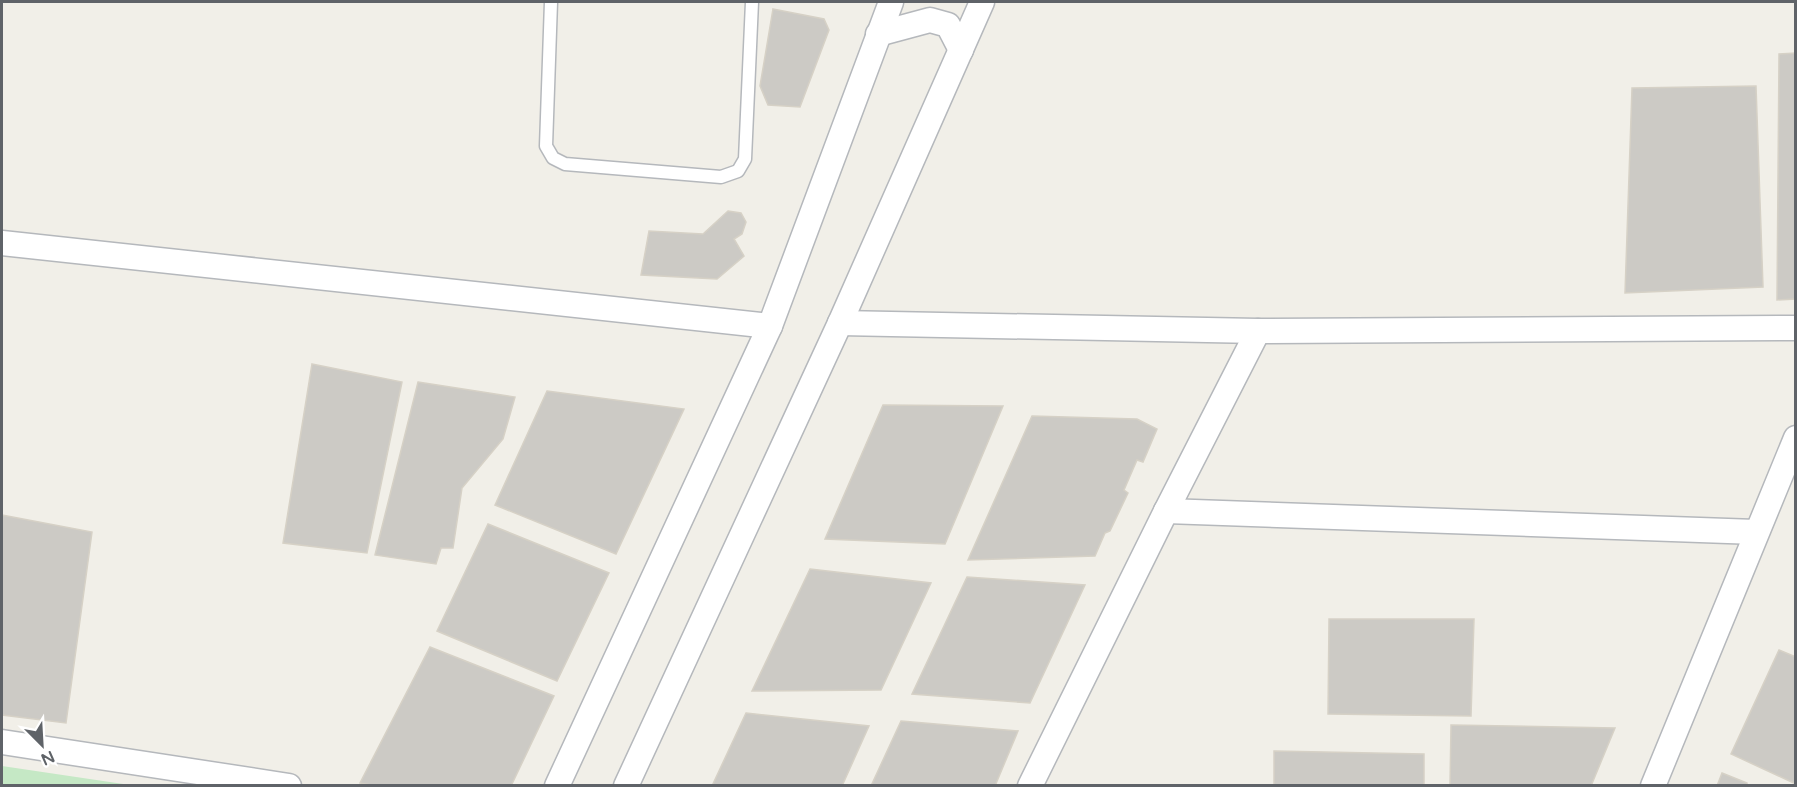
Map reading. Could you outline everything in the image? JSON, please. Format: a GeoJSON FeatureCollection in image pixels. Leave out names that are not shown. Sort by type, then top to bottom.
{"type":"FeatureCollection","features":[{"type":"Feature","properties":{"kind":"street"},"geometry":{"type":"LineString","coordinates":[[557,786],[770,326],[891,2]]}},
{"type":"Feature","properties":{"kind":"street"},"geometry":{"type":"LineString","coordinates":[[626,786],[840,323],[982,2]]}},
{"type":"Feature","properties":{"kind":"street"},"geometry":{"type":"LineString","coordinates":[[878,34],[930,20],[948,25],[961,51]]}},
{"type":"Feature","properties":{"kind":"street"},"geometry":{"type":"LineString","coordinates":[[2,243],[770,326]]}},
{"type":"Feature","properties":{"kind":"street"},"geometry":{"type":"LineString","coordinates":[[840,323],[1258,331],[1796,328]]}},
{"type":"Feature","properties":{"kind":"street"},"geometry":{"type":"LineString","coordinates":[[1030,786],[1258,331]]}},
{"type":"Feature","properties":{"kind":"street"},"geometry":{"type":"LineString","coordinates":[[1653,786],[1796,438]]}},
{"type":"Feature","properties":{"kind":"street"},"geometry":{"type":"LineString","coordinates":[[1166,511],[1756,532]]}},
{"type":"Feature","properties":{"kind":"street"},"geometry":{"type":"LineString","coordinates":[[2,742],[289,786]]}},
{"type":"Feature","properties":{"kind":"lane"},"geometry":{"type":"LineString","coordinates":[[551,2],[546,146],[553,158],[565,164],[721,177],[738,171],[746,159],[752,2]]}},
{"type":"Feature","properties":{"kind":"green space"},"geometry":{"type":"Polygon","coordinates":[[[2,766],[130,785],[2,785],[2,766]]]}},
{"type":"Feature","properties":{"kind":"building"},"geometry":{"type":"Polygon","coordinates":[[[773,9],[824,19],[829,30],[800,107],[768,105],[760,86],[773,9]]]}},
{"type":"Feature","properties":{"kind":"building"},"geometry":{"type":"Polygon","coordinates":[[[1796,53],[1796,299],[1777,300],[1779,54],[1796,53]]]}},
{"type":"Feature","properties":{"kind":"building"},"geometry":{"type":"Polygon","coordinates":[[[1756,86],[1763,287],[1625,293],[1632,88],[1756,86]]]}},
{"type":"Feature","properties":{"kind":"building"},"geometry":{"type":"Polygon","coordinates":[[[728,211],[741,213],[746,222],[742,234],[734,239],[744,256],[717,279],[641,275],[649,231],[703,234],[728,211]]]}},
{"type":"Feature","properties":{"kind":"building"},"geometry":{"type":"Polygon","coordinates":[[[312,364],[402,382],[367,553],[283,543],[312,364]]]}},
{"type":"Feature","properties":{"kind":"building"},"geometry":{"type":"Polygon","coordinates":[[[418,382],[515,397],[503,439],[462,488],[453,548],[441,548],[436,564],[375,555],[418,382]]]}},
{"type":"Feature","properties":{"kind":"building"},"geometry":{"type":"Polygon","coordinates":[[[547,391],[684,409],[616,554],[495,505],[547,391]]]}},
{"type":"Feature","properties":{"kind":"building"},"geometry":{"type":"Polygon","coordinates":[[[883,405],[1003,406],[945,544],[825,539],[883,405]]]}},
{"type":"Feature","properties":{"kind":"building"},"geometry":{"type":"Polygon","coordinates":[[[1032,416],[1137,419],[1157,429],[1143,462],[1137,460],[1124,490],[1128,493],[1110,531],[1105,533],[1095,556],[968,560],[1032,416]]]}},
{"type":"Feature","properties":{"kind":"building"},"geometry":{"type":"Polygon","coordinates":[[[2,515],[92,532],[66,723],[2,715],[2,515]]]}},
{"type":"Feature","properties":{"kind":"building"},"geometry":{"type":"Polygon","coordinates":[[[488,524],[609,573],[557,681],[437,631],[488,524]]]}},
{"type":"Feature","properties":{"kind":"building"},"geometry":{"type":"Polygon","coordinates":[[[810,569],[931,583],[881,690],[752,691],[810,569]]]}},
{"type":"Feature","properties":{"kind":"building"},"geometry":{"type":"Polygon","coordinates":[[[967,577],[1085,585],[1030,703],[912,694],[967,577]]]}},
{"type":"Feature","properties":{"kind":"building"},"geometry":{"type":"Polygon","coordinates":[[[1329,619],[1474,619],[1471,716],[1328,714],[1329,619]]]}},
{"type":"Feature","properties":{"kind":"building"},"geometry":{"type":"Polygon","coordinates":[[[430,647],[554,696],[511,786],[376,786],[360,783],[430,647]]]}},
{"type":"Feature","properties":{"kind":"building"},"geometry":{"type":"Polygon","coordinates":[[[1779,650],[1796,657],[1796,784],[1731,754],[1779,650]]]}},
{"type":"Feature","properties":{"kind":"building"},"geometry":{"type":"Polygon","coordinates":[[[746,713],[869,726],[842,786],[712,786],[746,713]]]}},
{"type":"Feature","properties":{"kind":"building"},"geometry":{"type":"Polygon","coordinates":[[[901,721],[1018,731],[995,786],[871,786],[901,721]]]}},
{"type":"Feature","properties":{"kind":"building"},"geometry":{"type":"Polygon","coordinates":[[[1451,725],[1615,728],[1591,786],[1450,786],[1451,725]]]}},
{"type":"Feature","properties":{"kind":"building"},"geometry":{"type":"Polygon","coordinates":[[[1274,751],[1424,754],[1424,786],[1274,786],[1274,751]]]}},
{"type":"Feature","properties":{"kind":"building"},"geometry":{"type":"Polygon","coordinates":[[[1722,773],[1747,783],[1747,786],[1717,786],[1722,773]]]}}]}
